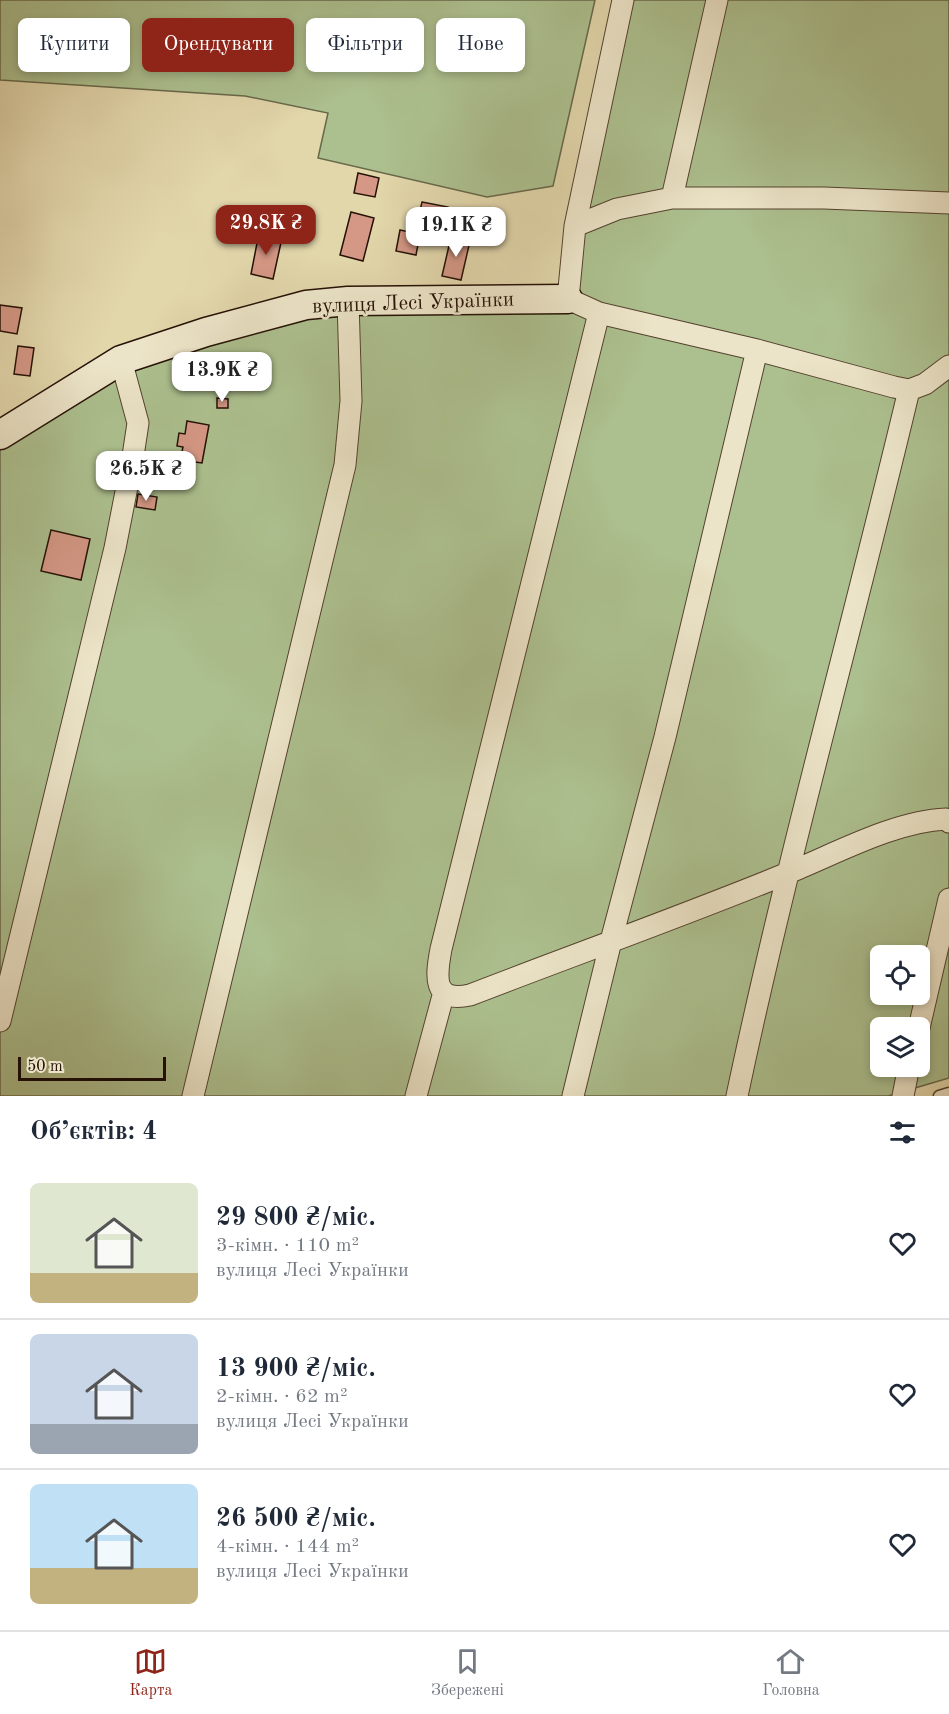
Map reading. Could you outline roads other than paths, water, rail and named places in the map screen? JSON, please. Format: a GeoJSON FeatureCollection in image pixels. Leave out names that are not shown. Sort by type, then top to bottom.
{"type":"FeatureCollection","features":[{"type":"Feature","properties":{"kind":"street"},"geometry":{"type":"LineString","coordinates":[[623,0],[575,226],[568,299],[599,313],[758,350],[909,390],[925,384],[949,366]]}},
{"type":"Feature","properties":{"kind":"street"},"geometry":{"type":"LineString","coordinates":[[672,198],[717,0]]}},
{"type":"Feature","properties":{"kind":"street"},"geometry":{"type":"LineString","coordinates":[[575,226],[617,209],[672,198],[824,198],[949,203]]}},
{"type":"Feature","properties":{"kind":"street","name":"вулиця Лесі Українки"},"geometry":{"type":"LineString","coordinates":[[0,435],[121,360],[206,332],[306,304],[348,301],[568,299]]}},
{"type":"Feature","properties":{"kind":"street"},"geometry":{"type":"LineString","coordinates":[[193,1096],[345,465],[351,400],[348,301]]}},
{"type":"Feature","properties":{"kind":"street"},"geometry":{"type":"LineString","coordinates":[[599,313],[441,949],[436,975],[438,985],[447,995],[458,997],[470,995],[789,873],[852,845],[926,820],[948,820]]}},
{"type":"Feature","properties":{"kind":"street"},"geometry":{"type":"LineString","coordinates":[[573,1096],[665,737],[758,350]]}},
{"type":"Feature","properties":{"kind":"street"},"geometry":{"type":"LineString","coordinates":[[0,1021],[115,548],[133,456],[138,423],[121,360]]}},
{"type":"Feature","properties":{"kind":"street"},"geometry":{"type":"LineString","coordinates":[[737,1096],[789,873],[909,390]]}},
{"type":"Feature","properties":{"kind":"street"},"geometry":{"type":"LineString","coordinates":[[922,1017],[949,899]]}},
{"type":"Feature","properties":{"kind":"street"},"geometry":{"type":"LineString","coordinates":[[416,1096],[444,992]]}},
{"type":"Feature","properties":{"kind":"street"},"geometry":{"type":"LineString","coordinates":[[903,1096],[907,1077]]}},
{"type":"Feature","properties":{"kind":"lane"},"geometry":{"type":"LineString","coordinates":[[939,1096],[949,1093]]}}]}
